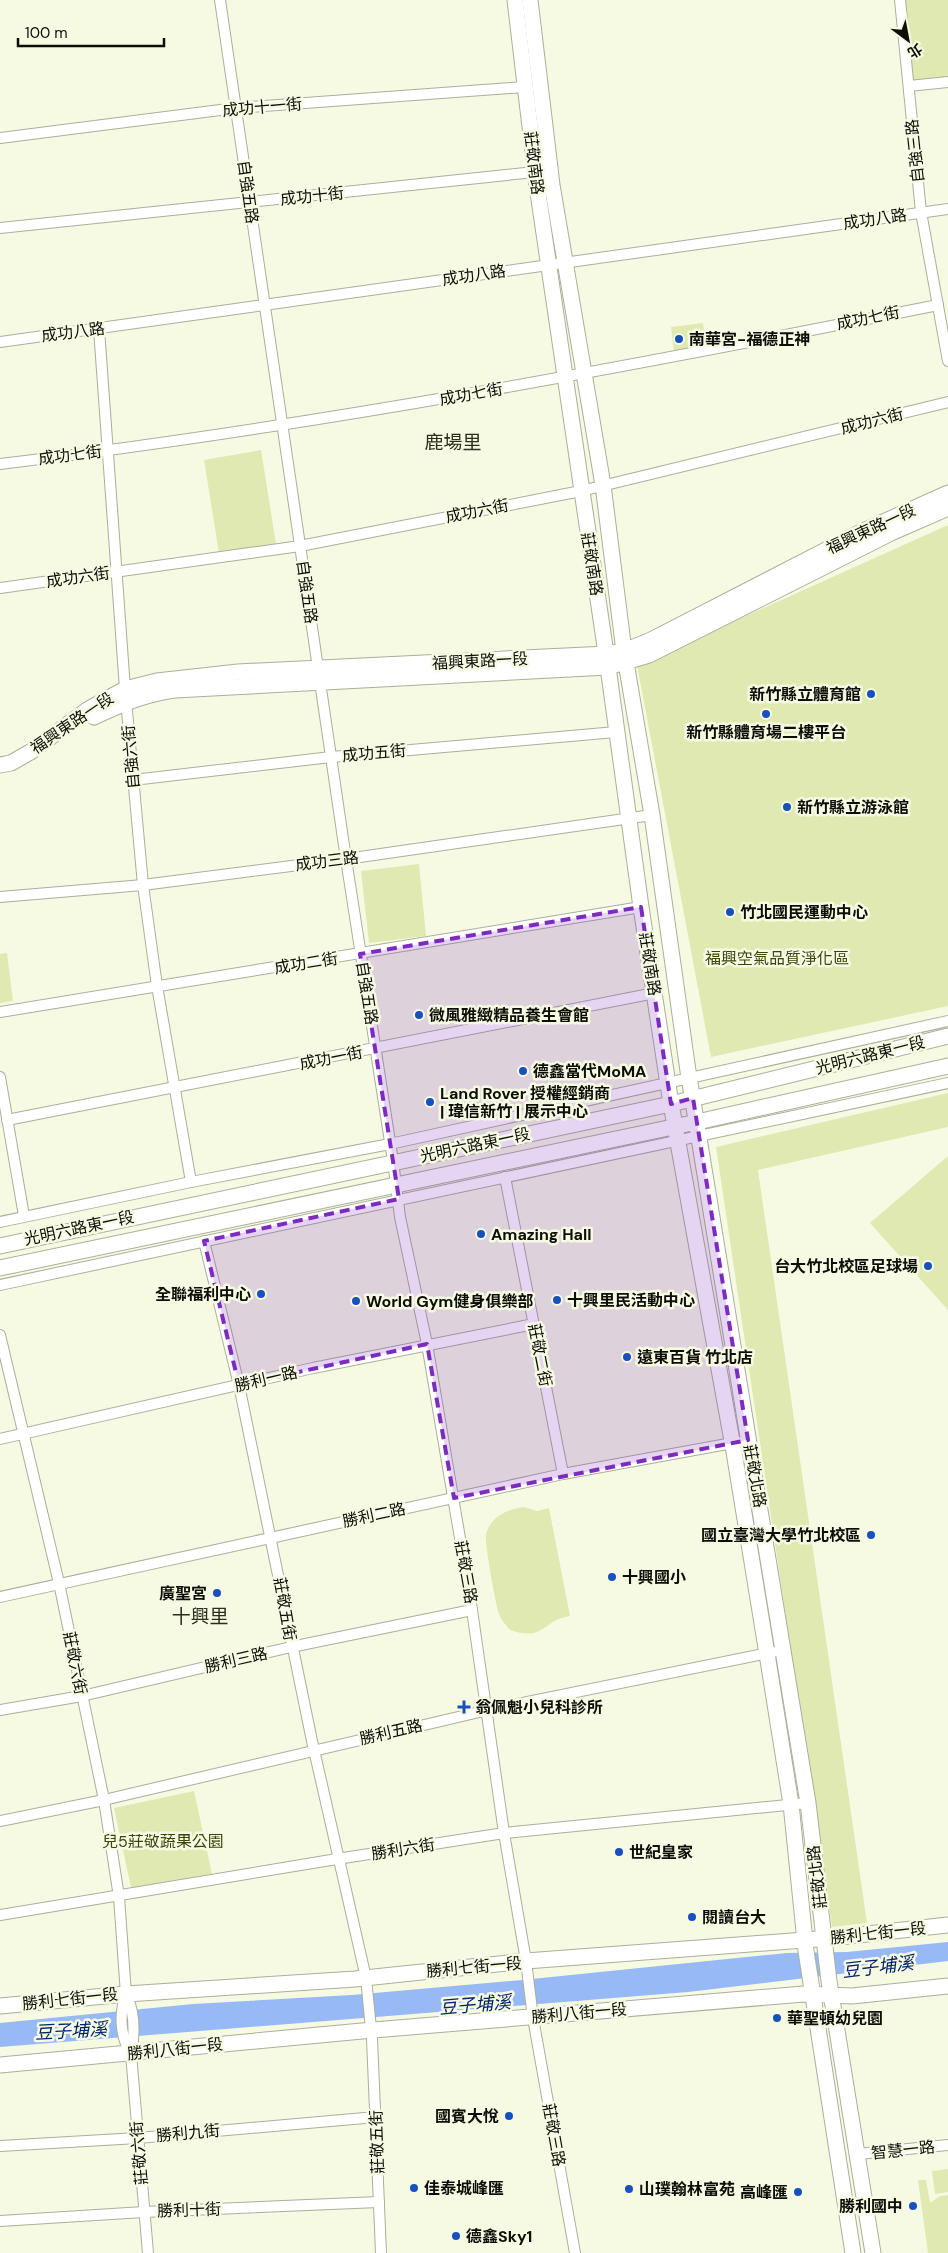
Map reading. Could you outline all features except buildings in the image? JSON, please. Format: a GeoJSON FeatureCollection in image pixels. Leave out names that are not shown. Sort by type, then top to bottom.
{"type":"FeatureCollection","features":[{"type":"Feature","properties":{"kind":"street","name":"自強五路"},"geometry":{"type":"LineString","coordinates":[[220,0],[360,954],[398,1192]]}},
{"type":"Feature","properties":{"kind":"street","name":"莊敬南路"},"geometry":{"type":"LineString","coordinates":[[515,0],[524,88],[564,378],[676,1134]]}},
{"type":"Feature","properties":{"kind":"street","name":"莊敬南路"},"geometry":{"type":"LineString","coordinates":[[530,0],[550,170],[564,263],[603,485],[625,657],[652,815],[698,1129]]}},
{"type":"Feature","properties":{"kind":"street","name":"自強三路"},"geometry":{"type":"LineString","coordinates":[[900,0],[922,212],[948,361]]}},
{"type":"Feature","properties":{"kind":"street"},"geometry":{"type":"LineString","coordinates":[[909,86],[948,82]]}},
{"type":"Feature","properties":{"kind":"street","name":"成功十一街"},"geometry":{"type":"LineString","coordinates":[[0,138],[236,108],[524,88]]}},
{"type":"Feature","properties":{"kind":"street","name":"成功十街"},"geometry":{"type":"LineString","coordinates":[[0,228],[535,172]]}},
{"type":"Feature","properties":{"kind":"street","name":"成功八路"},"geometry":{"type":"LineString","coordinates":[[0,342],[948,209]]}},
{"type":"Feature","properties":{"kind":"street","name":"成功七街"},"geometry":{"type":"LineString","coordinates":[[0,464],[108,451],[282,425],[583,375],[938,304]]}},
{"type":"Feature","properties":{"kind":"street","name":"自強六街"},"geometry":{"type":"LineString","coordinates":[[99,329],[118,572],[125,695],[143,885],[157,986],[191,1182]]}},
{"type":"Feature","properties":{"kind":"street","name":"成功六街"},"geometry":{"type":"LineString","coordinates":[[0,588],[300,546],[581,491],[948,402]]}},
{"type":"Feature","properties":{"kind":"street","name":"福興東路一段"},"geometry":{"type":"LineString","coordinates":[[625,657],[651,640],[861,532],[948,493]]}},
{"type":"Feature","properties":{"kind":"street","name":"福興東路一段"},"geometry":{"type":"LineString","coordinates":[[0,765],[11,763],[32,751],[87,710],[125,695],[150,694],[319,675],[607,661],[649,655],[890,533],[948,508]]}},
{"type":"Feature","properties":{"kind":"street","name":"福興東路一段"},"geometry":{"type":"LineString","coordinates":[[0,775],[24,766],[49,752],[90,718],[125,695]]}},
{"type":"Feature","properties":{"kind":"street","name":"成功五街"},"geometry":{"type":"LineString","coordinates":[[133,780],[331,757],[616,732]]}},
{"type":"Feature","properties":{"kind":"street","name":"成功三路"},"geometry":{"type":"LineString","coordinates":[[0,897],[143,885],[346,859],[628,820],[652,815]]}},
{"type":"Feature","properties":{"kind":"street","name":"成功二街"},"geometry":{"type":"LineString","coordinates":[[0,1012],[641,907]]}},
{"type":"Feature","properties":{"kind":"street","name":"成功一街"},"geometry":{"type":"LineString","coordinates":[[7,1120],[655,993]]}},
{"type":"Feature","properties":{"kind":"street","name":"光明六路東一段"},"geometry":{"type":"LineString","coordinates":[[0,1222],[191,1182],[390,1144],[948,1021]]}},
{"type":"Feature","properties":{"kind":"street","name":"光明六路東一段"},"geometry":{"type":"LineString","coordinates":[[0,1246],[394,1161],[671,1104],[948,1036]]}},
{"type":"Feature","properties":{"kind":"street","name":"光明六路東一段"},"geometry":{"type":"LineString","coordinates":[[0,1268],[398,1192],[676,1134],[948,1066]]}},
{"type":"Feature","properties":{"kind":"street"},"geometry":{"type":"LineString","coordinates":[[0,1077],[24,1216]]}},
{"type":"Feature","properties":{"kind":"street","name":"光明六路東一段"},"geometry":{"type":"LineString","coordinates":[[698,1129],[948,1083]]}},
{"type":"Feature","properties":{"kind":"street","name":"莊敬北路"},"geometry":{"type":"LineString","coordinates":[[698,1129],[808,1803],[830,1988]]}},
{"type":"Feature","properties":{"kind":"street","name":"光明六路東一段"},"geometry":{"type":"LineString","coordinates":[[0,1285],[204,1241],[398,1192],[505,1177],[676,1134]]}},
{"type":"Feature","properties":{"kind":"street","name":"莊敬北路"},"geometry":{"type":"LineString","coordinates":[[676,1134],[731,1443],[791,1804],[812,1989]]}},
{"type":"Feature","properties":{"kind":"street","name":"莊敬二街"},"geometry":{"type":"LineString","coordinates":[[505,1177],[563,1474]]}},
{"type":"Feature","properties":{"kind":"street","name":"莊敬三路"},"geometry":{"type":"LineString","coordinates":[[398,1192],[400,1217],[427,1344],[454,1498],[488,1710],[504,1834],[526,1961],[533,2018],[575,2253]]}},
{"type":"Feature","properties":{"kind":"street","name":"莊敬五街"},"geometry":{"type":"LineString","coordinates":[[204,1241],[271,1538],[291,1647],[337,1859],[366,1978],[372,2030],[381,2253]]}},
{"type":"Feature","properties":{"kind":"street","name":"勝利一路"},"geometry":{"type":"LineString","coordinates":[[0,1439],[427,1344],[534,1324]]}},
{"type":"Feature","properties":{"kind":"street","name":"莊敬六街"},"geometry":{"type":"LineString","coordinates":[[0,1335],[59,1583],[104,1800],[119,1897],[148,2253]]}},
{"type":"Feature","properties":{"kind":"street","name":"勝利二路"},"geometry":{"type":"LineString","coordinates":[[0,1597],[563,1474],[748,1440]]}},
{"type":"Feature","properties":{"kind":"street","name":"勝利三路"},"geometry":{"type":"LineString","coordinates":[[0,1710],[82,1696],[291,1647],[472,1610]]}},
{"type":"Feature","properties":{"kind":"street","name":"勝利五路"},"geometry":{"type":"LineString","coordinates":[[0,1821],[104,1800],[488,1710],[784,1650]]}},
{"type":"Feature","properties":{"kind":"street","name":"勝利六街"},"geometry":{"type":"LineString","coordinates":[[0,1915],[119,1897],[337,1859],[504,1834],[808,1803]]}},
{"type":"Feature","properties":{"kind":"street","name":"勝利七街一段"},"geometry":{"type":"LineString","coordinates":[[0,2006],[127,2003],[526,1961],[824,1944],[948,1925]]}},
{"type":"Feature","properties":{"kind":"street","name":"勝利八街一段"},"geometry":{"type":"LineString","coordinates":[[0,2065],[130,2045],[533,2018],[795,1994],[812,1989],[830,1988],[852,1996],[948,1986]]}},
{"type":"Feature","properties":{"kind":"street"},"geometry":{"type":"LineString","coordinates":[[830,1988],[873,2253]]}},
{"type":"Feature","properties":{"kind":"street"},"geometry":{"type":"LineString","coordinates":[[812,1989],[853,2253]]}},
{"type":"Feature","properties":{"kind":"street","name":"勝利九街"},"geometry":{"type":"LineString","coordinates":[[0,2146],[138,2138],[376,2117]]}},
{"type":"Feature","properties":{"kind":"street","name":"智慧一路"},"geometry":{"type":"LineString","coordinates":[[858,2154],[948,2145]]}},
{"type":"Feature","properties":{"kind":"street","name":"勝利十街"},"geometry":{"type":"LineString","coordinates":[[0,2221],[144,2212],[379,2202]]}},
{"type":"Feature","properties":{"kind":"highlighted area"},"geometry":{"type":"Polygon","coordinates":[[[641,907],[671,1104],[693,1098],[748,1440],[454,1498],[427,1344],[239,1385],[204,1241],[399,1199],[360,954],[641,907]]]}},
{"type":"Feature","properties":{"kind":"green space"},"geometry":{"type":"Polygon","coordinates":[[[900,0],[948,0],[948,82],[909,86],[900,0]]]}},
{"type":"Feature","properties":{"kind":"green space"},"geometry":{"type":"Polygon","coordinates":[[[703,323],[706,349],[674,353],[671,327],[703,323]]]}},
{"type":"Feature","properties":{"kind":"green space"},"geometry":{"type":"Polygon","coordinates":[[[261,450],[276,544],[219,553],[204,460],[261,450]]]}},
{"type":"Feature","properties":{"kind":"green space","name":"福興空氣品質淨化區"},"geometry":{"type":"Polygon","coordinates":[[[948,525],[948,1006],[711,1057],[637,665],[948,525]]]}},
{"type":"Feature","properties":{"kind":"green space"},"geometry":{"type":"Polygon","coordinates":[[[419,864],[426,936],[369,943],[361,871],[419,864]]]}},
{"type":"Feature","properties":{"kind":"green space"},"geometry":{"type":"Polygon","coordinates":[[[7,953],[13,1001],[0,1003],[0,954],[7,953]]]}},
{"type":"Feature","properties":{"kind":"green space"},"geometry":{"type":"Polygon","coordinates":[[[948,1093],[948,1127],[758,1170],[867,1923],[832,1927],[716,1147],[948,1093]]]}},
{"type":"Feature","properties":{"kind":"green space","name":"台大竹北校區足球場"},"geometry":{"type":"Polygon","coordinates":[[[948,1156],[948,1310],[870,1223],[948,1156]]]}},
{"type":"Feature","properties":{"kind":"green space"},"geometry":{"type":"Polygon","coordinates":[[[524,1507],[537,1511],[549,1508],[570,1616],[561,1618],[537,1632],[530,1633],[510,1630],[500,1616],[488,1560],[486,1539],[488,1528],[496,1518],[506,1512],[524,1507]]]}},
{"type":"Feature","properties":{"kind":"green space","name":"兒5莊敬蔬果公園"},"geometry":{"type":"Polygon","coordinates":[[[194,1791],[212,1874],[132,1892],[114,1808],[194,1791]]]}},
{"type":"Feature","properties":{"kind":"green space"},"geometry":{"type":"Polygon","coordinates":[[[948,2169],[948,2192],[935,2194],[932,2171],[948,2169]]]}},
{"type":"Feature","properties":{"kind":"green space"},"geometry":{"type":"Polygon","coordinates":[[[918,2180],[926,2180],[930,2203],[940,2196],[948,2195],[948,2253],[928,2253],[918,2180]]]}},
{"type":"Feature","properties":{"kind":"water","name":"豆子埔溪"},"geometry":{"type":"Polygon","coordinates":[[[948,1942],[948,1961],[688,1992],[0,2047],[0,2023],[193,2004],[352,1995],[522,1980],[787,1953],[847,1952],[948,1942]]]}},
{"type":"Feature","properties":{"kind":"place","name":"南華宮-福德正神"},"geometry":{"type":"Point","coordinates":[679,339]}},
{"type":"Feature","properties":{"kind":"place","name":"新竹縣立體育館"},"geometry":{"type":"Point","coordinates":[871,694]}},
{"type":"Feature","properties":{"kind":"place","name":"新竹縣體育場二樓平台"},"geometry":{"type":"Point","coordinates":[766,714]}},
{"type":"Feature","properties":{"kind":"place","name":"新竹縣立游泳館"},"geometry":{"type":"Point","coordinates":[787,807]}},
{"type":"Feature","properties":{"kind":"place","name":"竹北國民運動中心"},"geometry":{"type":"Point","coordinates":[730,912]}},
{"type":"Feature","properties":{"kind":"place","name":"微風雅緻精品養生會館"},"geometry":{"type":"Point","coordinates":[419,1015]}},
{"type":"Feature","properties":{"kind":"place","name":"德鑫當代MoMA"},"geometry":{"type":"Point","coordinates":[523,1071]}},
{"type":"Feature","properties":{"kind":"place","name":"Land Rover 授權經銷商 | 瑋信新竹 | 展示中心"},"geometry":{"type":"Point","coordinates":[430,1102]}},
{"type":"Feature","properties":{"kind":"place","name":"Amazing Hall"},"geometry":{"type":"Point","coordinates":[481,1234]}},
{"type":"Feature","properties":{"kind":"place","name":"台大竹北校區足球場"},"geometry":{"type":"Point","coordinates":[928,1266]}},
{"type":"Feature","properties":{"kind":"place","name":"全聯福利中心"},"geometry":{"type":"Point","coordinates":[261,1294]}},
{"type":"Feature","properties":{"kind":"place","name":"十興里民活動中心"},"geometry":{"type":"Point","coordinates":[557,1300]}},
{"type":"Feature","properties":{"kind":"place","name":"World Gym健身俱樂部"},"geometry":{"type":"Point","coordinates":[356,1301]}},
{"type":"Feature","properties":{"kind":"place","name":"遠東百貨 竹北店"},"geometry":{"type":"Point","coordinates":[627,1357]}},
{"type":"Feature","properties":{"kind":"place","name":"國立臺灣大學竹北校區"},"geometry":{"type":"Point","coordinates":[871,1535]}},
{"type":"Feature","properties":{"kind":"place","name":"十興國小"},"geometry":{"type":"Point","coordinates":[612,1577]}},
{"type":"Feature","properties":{"kind":"place","name":"廣聖宮"},"geometry":{"type":"Point","coordinates":[217,1593]}},
{"type":"Feature","properties":{"kind":"place","name":"翁佩魁小兒科診所"},"geometry":{"type":"Point","coordinates":[464,1707]}},
{"type":"Feature","properties":{"kind":"place","name":"世紀皇家"},"geometry":{"type":"Point","coordinates":[619,1852]}},
{"type":"Feature","properties":{"kind":"place","name":"閱讀台大"},"geometry":{"type":"Point","coordinates":[692,1917]}},
{"type":"Feature","properties":{"kind":"place","name":"華聖頓幼兒園"},"geometry":{"type":"Point","coordinates":[777,2018]}},
{"type":"Feature","properties":{"kind":"place","name":"國賓大悅"},"geometry":{"type":"Point","coordinates":[509,2116]}},
{"type":"Feature","properties":{"kind":"place","name":"佳泰城峰匯"},"geometry":{"type":"Point","coordinates":[414,2188]}},
{"type":"Feature","properties":{"kind":"place","name":"山璞翰林富苑"},"geometry":{"type":"Point","coordinates":[629,2189]}},
{"type":"Feature","properties":{"kind":"place","name":"高峰匯"},"geometry":{"type":"Point","coordinates":[798,2192]}},
{"type":"Feature","properties":{"kind":"place","name":"勝利國中"},"geometry":{"type":"Point","coordinates":[913,2206]}},
{"type":"Feature","properties":{"kind":"place","name":"德鑫Sky1"},"geometry":{"type":"Point","coordinates":[456,2236]}},
{"type":"Feature","properties":{"kind":"district","name":"鹿場里"},"geometry":{"type":"Point","coordinates":[453,442]}},
{"type":"Feature","properties":{"kind":"district","name":"十興里"},"geometry":{"type":"Point","coordinates":[200,1616]}}]}
